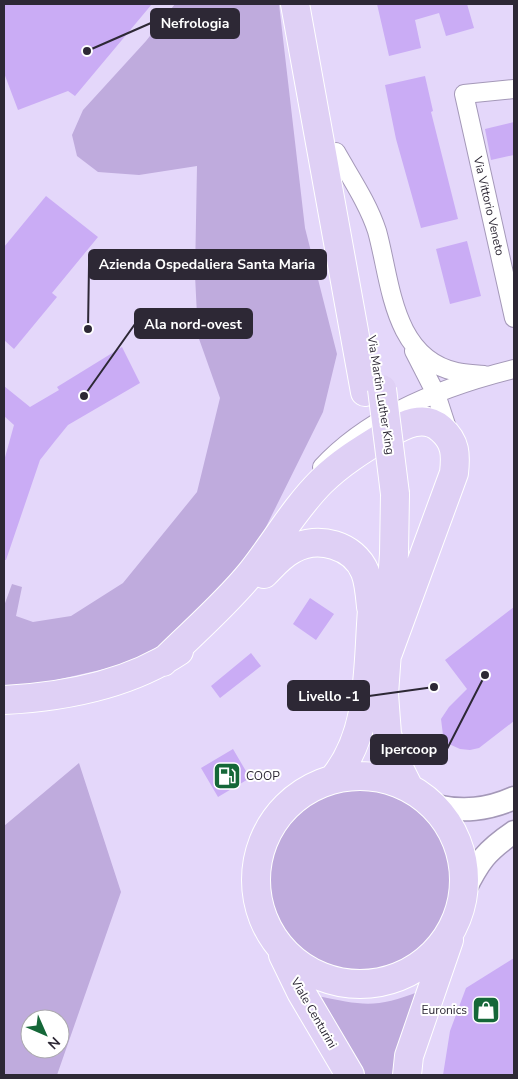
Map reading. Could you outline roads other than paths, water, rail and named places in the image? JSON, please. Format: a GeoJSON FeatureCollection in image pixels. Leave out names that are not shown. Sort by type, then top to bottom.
{"type":"FeatureCollection","features":[{"type":"Feature","properties":{"kind":"main road","name":"Via Martin Luther King"},"geometry":{"type":"LineString","coordinates":[[295,4],[374,390]]}},
{"type":"Feature","properties":{"kind":"main road","name":"Via Martin Luther King"},"geometry":{"type":"LineString","coordinates":[[310,4],[374,390],[394,554],[384,694],[387,734],[395,760],[408,786]]}},
{"type":"Feature","properties":{"kind":"main road"},"geometry":{"type":"LineString","coordinates":[[163,662],[251,573],[278,535],[327,477],[348,458],[405,423],[424,421],[439,426],[450,438],[456,454],[454,473],[388,653]]}},
{"type":"Feature","properties":{"kind":"main road","name":"Via Martin Luther King"},"geometry":{"type":"LineString","coordinates":[[334,778],[344,767],[359,728],[365,697],[371,607],[386,494]]}},
{"type":"Feature","properties":{"kind":"main road"},"geometry":{"type":"LineString","coordinates":[[4,700],[68,692],[109,683],[163,662],[213,626],[282,556],[294,548],[308,543],[326,542],[342,548],[355,558],[366,573],[371,607]]}},
{"type":"Feature","properties":{"kind":"main road"},"geometry":{"type":"LineString","coordinates":[[407,1075],[409,1056],[461,910],[464,891],[463,860],[456,838],[435,806],[408,786],[376,777],[359,775],[334,778],[308,789],[286,806],[268,828],[258,856],[255,885],[260,914],[268,933],[280,949],[307,971],[338,983],[373,984],[406,975],[433,955],[454,927]]}},
{"type":"Feature","properties":{"kind":"main road","name":"Viale Centurini"},"geometry":{"type":"LineString","coordinates":[[280,949],[301,992],[350,1075]]}},
{"type":"Feature","properties":{"kind":"street","name":"Via Vittorio Veneto"},"geometry":{"type":"LineString","coordinates":[[514,89],[464,94],[514,318]]}},
{"type":"Feature","properties":{"kind":"street"},"geometry":{"type":"LineString","coordinates":[[336,152],[367,205],[376,229],[398,317],[436,394],[445,416],[450,438]]}},
{"type":"Feature","properties":{"kind":"street"},"geometry":{"type":"LineString","coordinates":[[408,339],[429,360],[456,372],[489,375]]}},
{"type":"Feature","properties":{"kind":"street"},"geometry":{"type":"LineString","coordinates":[[278,535],[304,489],[340,447],[404,407],[489,375],[514,369]]}},
{"type":"Feature","properties":{"kind":"street"},"geometry":{"type":"LineString","coordinates":[[435,806],[456,810],[480,809],[514,798]]}},
{"type":"Feature","properties":{"kind":"street"},"geometry":{"type":"LineString","coordinates":[[464,891],[479,862],[499,842],[514,832]]}},
{"type":"Feature","properties":{"kind":"place","name":"Nefrologia"},"geometry":{"type":"Point","coordinates":[87,51]}},
{"type":"Feature","properties":{"kind":"place","name":"Azienda Ospedaliera Santa Maria"},"geometry":{"type":"Point","coordinates":[88,329]}},
{"type":"Feature","properties":{"kind":"place","name":"Ala nord-ovest"},"geometry":{"type":"Point","coordinates":[84,396]}},
{"type":"Feature","properties":{"kind":"place","name":"Ipercoop"},"geometry":{"type":"Point","coordinates":[485,675]}},
{"type":"Feature","properties":{"kind":"place","name":"Livello -1"},"geometry":{"type":"Point","coordinates":[434,687]}},
{"type":"Feature","properties":{"kind":"place","name":"COOP"},"geometry":{"type":"Point","coordinates":[227,776]}},
{"type":"Feature","properties":{"kind":"place","name":"Euronics"},"geometry":{"type":"Point","coordinates":[486,1010]}}]}
